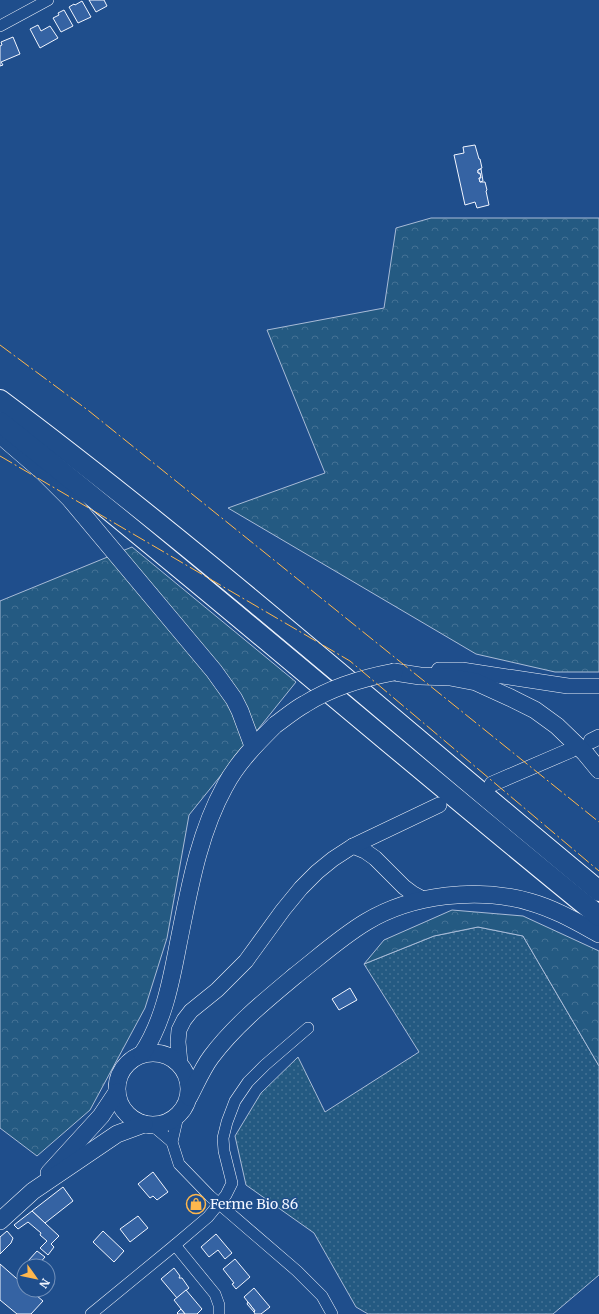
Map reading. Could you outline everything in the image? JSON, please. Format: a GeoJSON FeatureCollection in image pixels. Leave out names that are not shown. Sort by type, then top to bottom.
{"type":"FeatureCollection","features":[{"type":"Feature","properties":{"kind":"highway"},"geometry":{"type":"LineString","coordinates":[[0,400],[129,500],[233,584],[599,891]]}},
{"type":"Feature","properties":{"kind":"highway"},"geometry":{"type":"LineString","coordinates":[[0,422],[100,501],[599,916]]}},
{"type":"Feature","properties":{"kind":"main road"},"geometry":{"type":"LineString","coordinates":[[0,435],[43,472],[70,499],[214,671],[234,698],[253,746]]}},
{"type":"Feature","properties":{"kind":"main road"},"geometry":{"type":"LineString","coordinates":[[142,1054],[148,1046],[168,988],[192,875],[206,827],[214,806],[225,785],[253,746],[275,726],[305,704],[338,686],[368,677],[410,669],[462,670],[568,686],[599,686]]}},
{"type":"Feature","properties":{"kind":"main road"},"geometry":{"type":"LineString","coordinates":[[394,672],[420,676],[450,677],[476,682],[511,698],[535,710],[557,726],[585,753],[599,770]]}},
{"type":"Feature","properties":{"kind":"main road"},"geometry":{"type":"LineString","coordinates":[[492,784],[572,750]]}},
{"type":"Feature","properties":{"kind":"main road"},"geometry":{"type":"LineString","coordinates":[[180,1063],[178,1042],[179,1030],[184,1020],[191,1011],[218,990],[246,961],[283,910],[301,888],[317,872],[353,846],[439,805]]}},
{"type":"Feature","properties":{"kind":"main road"},"geometry":{"type":"LineString","coordinates":[[353,846],[365,851],[375,858],[404,887],[423,899]]}},
{"type":"Feature","properties":{"kind":"main road"},"geometry":{"type":"LineString","coordinates":[[33,1191],[117,1134],[148,1125],[161,1124],[178,1116],[185,1107],[210,1059],[228,1036],[274,994],[343,937],[367,921],[423,899],[454,895],[491,895],[530,902],[566,915],[599,934]]}},
{"type":"Feature","properties":{"kind":"main road"},"geometry":{"type":"LineString","coordinates":[[148,1125],[134,1120],[125,1112],[120,1103],[117,1092],[118,1080],[123,1069],[131,1060],[142,1054],[152,1052],[162,1053],[172,1057],[180,1063],[185,1071],[190,1088],[189,1097]]}},
{"type":"Feature","properties":{"kind":"main road"},"geometry":{"type":"LineString","coordinates":[[0,1221],[33,1191],[101,1116],[117,1092]]}},
{"type":"Feature","properties":{"kind":"street"},"geometry":{"type":"LineString","coordinates":[[0,26],[48,0]]}},
{"type":"Feature","properties":{"kind":"street"},"geometry":{"type":"LineString","coordinates":[[91,1314],[208,1217],[226,1195],[232,1183],[224,1151],[223,1138],[235,1101],[248,1082],[265,1065],[308,1028]]}},
{"type":"Feature","properties":{"kind":"street"},"geometry":{"type":"LineString","coordinates":[[178,1116],[172,1142],[179,1164],[187,1174],[219,1204],[297,1271],[322,1296],[332,1314]]}},
{"type":"Feature","properties":{"kind":"street"},"geometry":{"type":"LineString","coordinates":[[148,1125],[172,1142]]}},
{"type":"Feature","properties":{"kind":"street"},"geometry":{"type":"LineString","coordinates":[[175,1245],[215,1294],[219,1305],[220,1314]]}},
{"type":"Feature","properties":{"kind":"green space"},"geometry":{"type":"Polygon","coordinates":[[[431,218],[599,218],[599,672],[555,672],[476,654],[228,508],[325,473],[267,330],[384,308],[396,228],[431,218]]]}},
{"type":"Feature","properties":{"kind":"green space"},"geometry":{"type":"Polygon","coordinates":[[[132,547],[296,682],[189,815],[167,938],[145,1008],[90,1110],[37,1156],[0,1128],[0,601],[132,547]]]}},
{"type":"Feature","properties":{"kind":"green space"},"geometry":{"type":"Polygon","coordinates":[[[452,910],[523,916],[599,951],[599,1066],[523,936],[478,927],[434,936],[364,964],[384,940],[452,910]]]}},
{"type":"Feature","properties":{"kind":"green space"},"geometry":{"type":"Polygon","coordinates":[[[478,927],[523,936],[599,1066],[599,1275],[553,1314],[368,1314],[356,1307],[314,1233],[246,1185],[235,1136],[261,1093],[298,1057],[325,1112],[419,1052],[364,964],[434,936],[478,927]]]}},
{"type":"Feature","properties":{"kind":"building"},"geometry":{"type":"Polygon","coordinates":[[[89,0],[104,0],[107,6],[96,12],[89,0]]]}},
{"type":"Feature","properties":{"kind":"building"},"geometry":{"type":"Polygon","coordinates":[[[82,1],[91,17],[78,23],[69,7],[82,1]]]}},
{"type":"Feature","properties":{"kind":"building"},"geometry":{"type":"Polygon","coordinates":[[[64,10],[73,26],[61,32],[53,18],[64,10]]]}},
{"type":"Feature","properties":{"kind":"building"},"geometry":{"type":"Polygon","coordinates":[[[38,25],[41,31],[50,26],[58,38],[40,48],[30,29],[38,25]]]}},
{"type":"Feature","properties":{"kind":"building"},"geometry":{"type":"Polygon","coordinates":[[[13,37],[20,54],[1,62],[3,65],[0,66],[1,42],[13,37]]]}},
{"type":"Feature","properties":{"kind":"building"},"geometry":{"type":"Polygon","coordinates":[[[475,145],[482,168],[478,170],[481,178],[479,178],[480,182],[485,182],[489,205],[477,208],[475,202],[465,205],[454,155],[464,153],[463,147],[475,145]]]}},
{"type":"Feature","properties":{"kind":"building"},"geometry":{"type":"Polygon","coordinates":[[[481,169],[483,181],[480,182],[479,178],[481,178],[478,170],[481,169]]]}},
{"type":"Feature","properties":{"kind":"building"},"geometry":{"type":"Polygon","coordinates":[[[350,988],[357,1000],[339,1010],[332,999],[350,988]]]}},
{"type":"Feature","properties":{"kind":"building"},"geometry":{"type":"Polygon","coordinates":[[[153,1172],[168,1192],[157,1200],[153,1196],[150,1198],[138,1184],[153,1172]]]}},
{"type":"Feature","properties":{"kind":"building"},"geometry":{"type":"Polygon","coordinates":[[[63,1187],[73,1201],[45,1223],[32,1211],[63,1187]]]}},
{"type":"Feature","properties":{"kind":"building"},"geometry":{"type":"Polygon","coordinates":[[[32,1211],[59,1236],[51,1244],[54,1247],[48,1255],[40,1248],[47,1241],[40,1235],[41,1233],[28,1222],[18,1229],[14,1225],[32,1211]]]}},
{"type":"Feature","properties":{"kind":"building"},"geometry":{"type":"Polygon","coordinates":[[[138,1216],[148,1228],[130,1242],[120,1229],[138,1216]]]}},
{"type":"Feature","properties":{"kind":"building"},"geometry":{"type":"Polygon","coordinates":[[[7,1231],[13,1238],[11,1243],[0,1254],[0,1237],[7,1231]]]}},
{"type":"Feature","properties":{"kind":"building"},"geometry":{"type":"Polygon","coordinates":[[[103,1231],[124,1251],[114,1262],[93,1242],[103,1231]]]}},
{"type":"Feature","properties":{"kind":"building"},"geometry":{"type":"Polygon","coordinates":[[[216,1234],[232,1253],[225,1259],[218,1250],[209,1257],[201,1247],[216,1234]]]}},
{"type":"Feature","properties":{"kind":"building"},"geometry":{"type":"Polygon","coordinates":[[[37,1251],[45,1257],[44,1258],[31,1258],[37,1251]]]}},
{"type":"Feature","properties":{"kind":"building"},"geometry":{"type":"Polygon","coordinates":[[[235,1259],[250,1277],[236,1289],[232,1284],[234,1283],[223,1269],[235,1259]]]}},
{"type":"Feature","properties":{"kind":"building"},"geometry":{"type":"Polygon","coordinates":[[[0,1264],[16,1278],[16,1298],[39,1298],[43,1301],[31,1314],[17,1314],[0,1300],[0,1264]]]}},
{"type":"Feature","properties":{"kind":"building"},"geometry":{"type":"Polygon","coordinates":[[[174,1268],[180,1276],[179,1278],[182,1278],[189,1288],[177,1298],[161,1279],[174,1268]]]}},
{"type":"Feature","properties":{"kind":"building"},"geometry":{"type":"Polygon","coordinates":[[[254,1288],[270,1307],[261,1314],[255,1314],[255,1311],[244,1297],[254,1288]]]}},
{"type":"Feature","properties":{"kind":"building"},"geometry":{"type":"Polygon","coordinates":[[[186,1290],[202,1309],[197,1314],[185,1314],[174,1300],[186,1290]]]}},
{"type":"Feature","properties":{"kind":"building"},"geometry":{"type":"Polygon","coordinates":[[[248,1302],[255,1311],[254,1312],[247,1304],[248,1302]]]}},
{"type":"Feature","properties":{"kind":"building"},"geometry":{"type":"Polygon","coordinates":[[[181,1309],[185,1314],[177,1313],[181,1309]]]}},
{"type":"Feature","properties":{"kind":"power"},"geometry":{"type":"LineString","coordinates":[[0,345],[89,411],[599,822]]}},
{"type":"Feature","properties":{"kind":"power"},"geometry":{"type":"LineString","coordinates":[[0,456],[350,661],[599,871]]}},
{"type":"Feature","properties":{"kind":"place","name":"Ferme Bio 86"},"geometry":{"type":"Point","coordinates":[196,1204]}}]}
